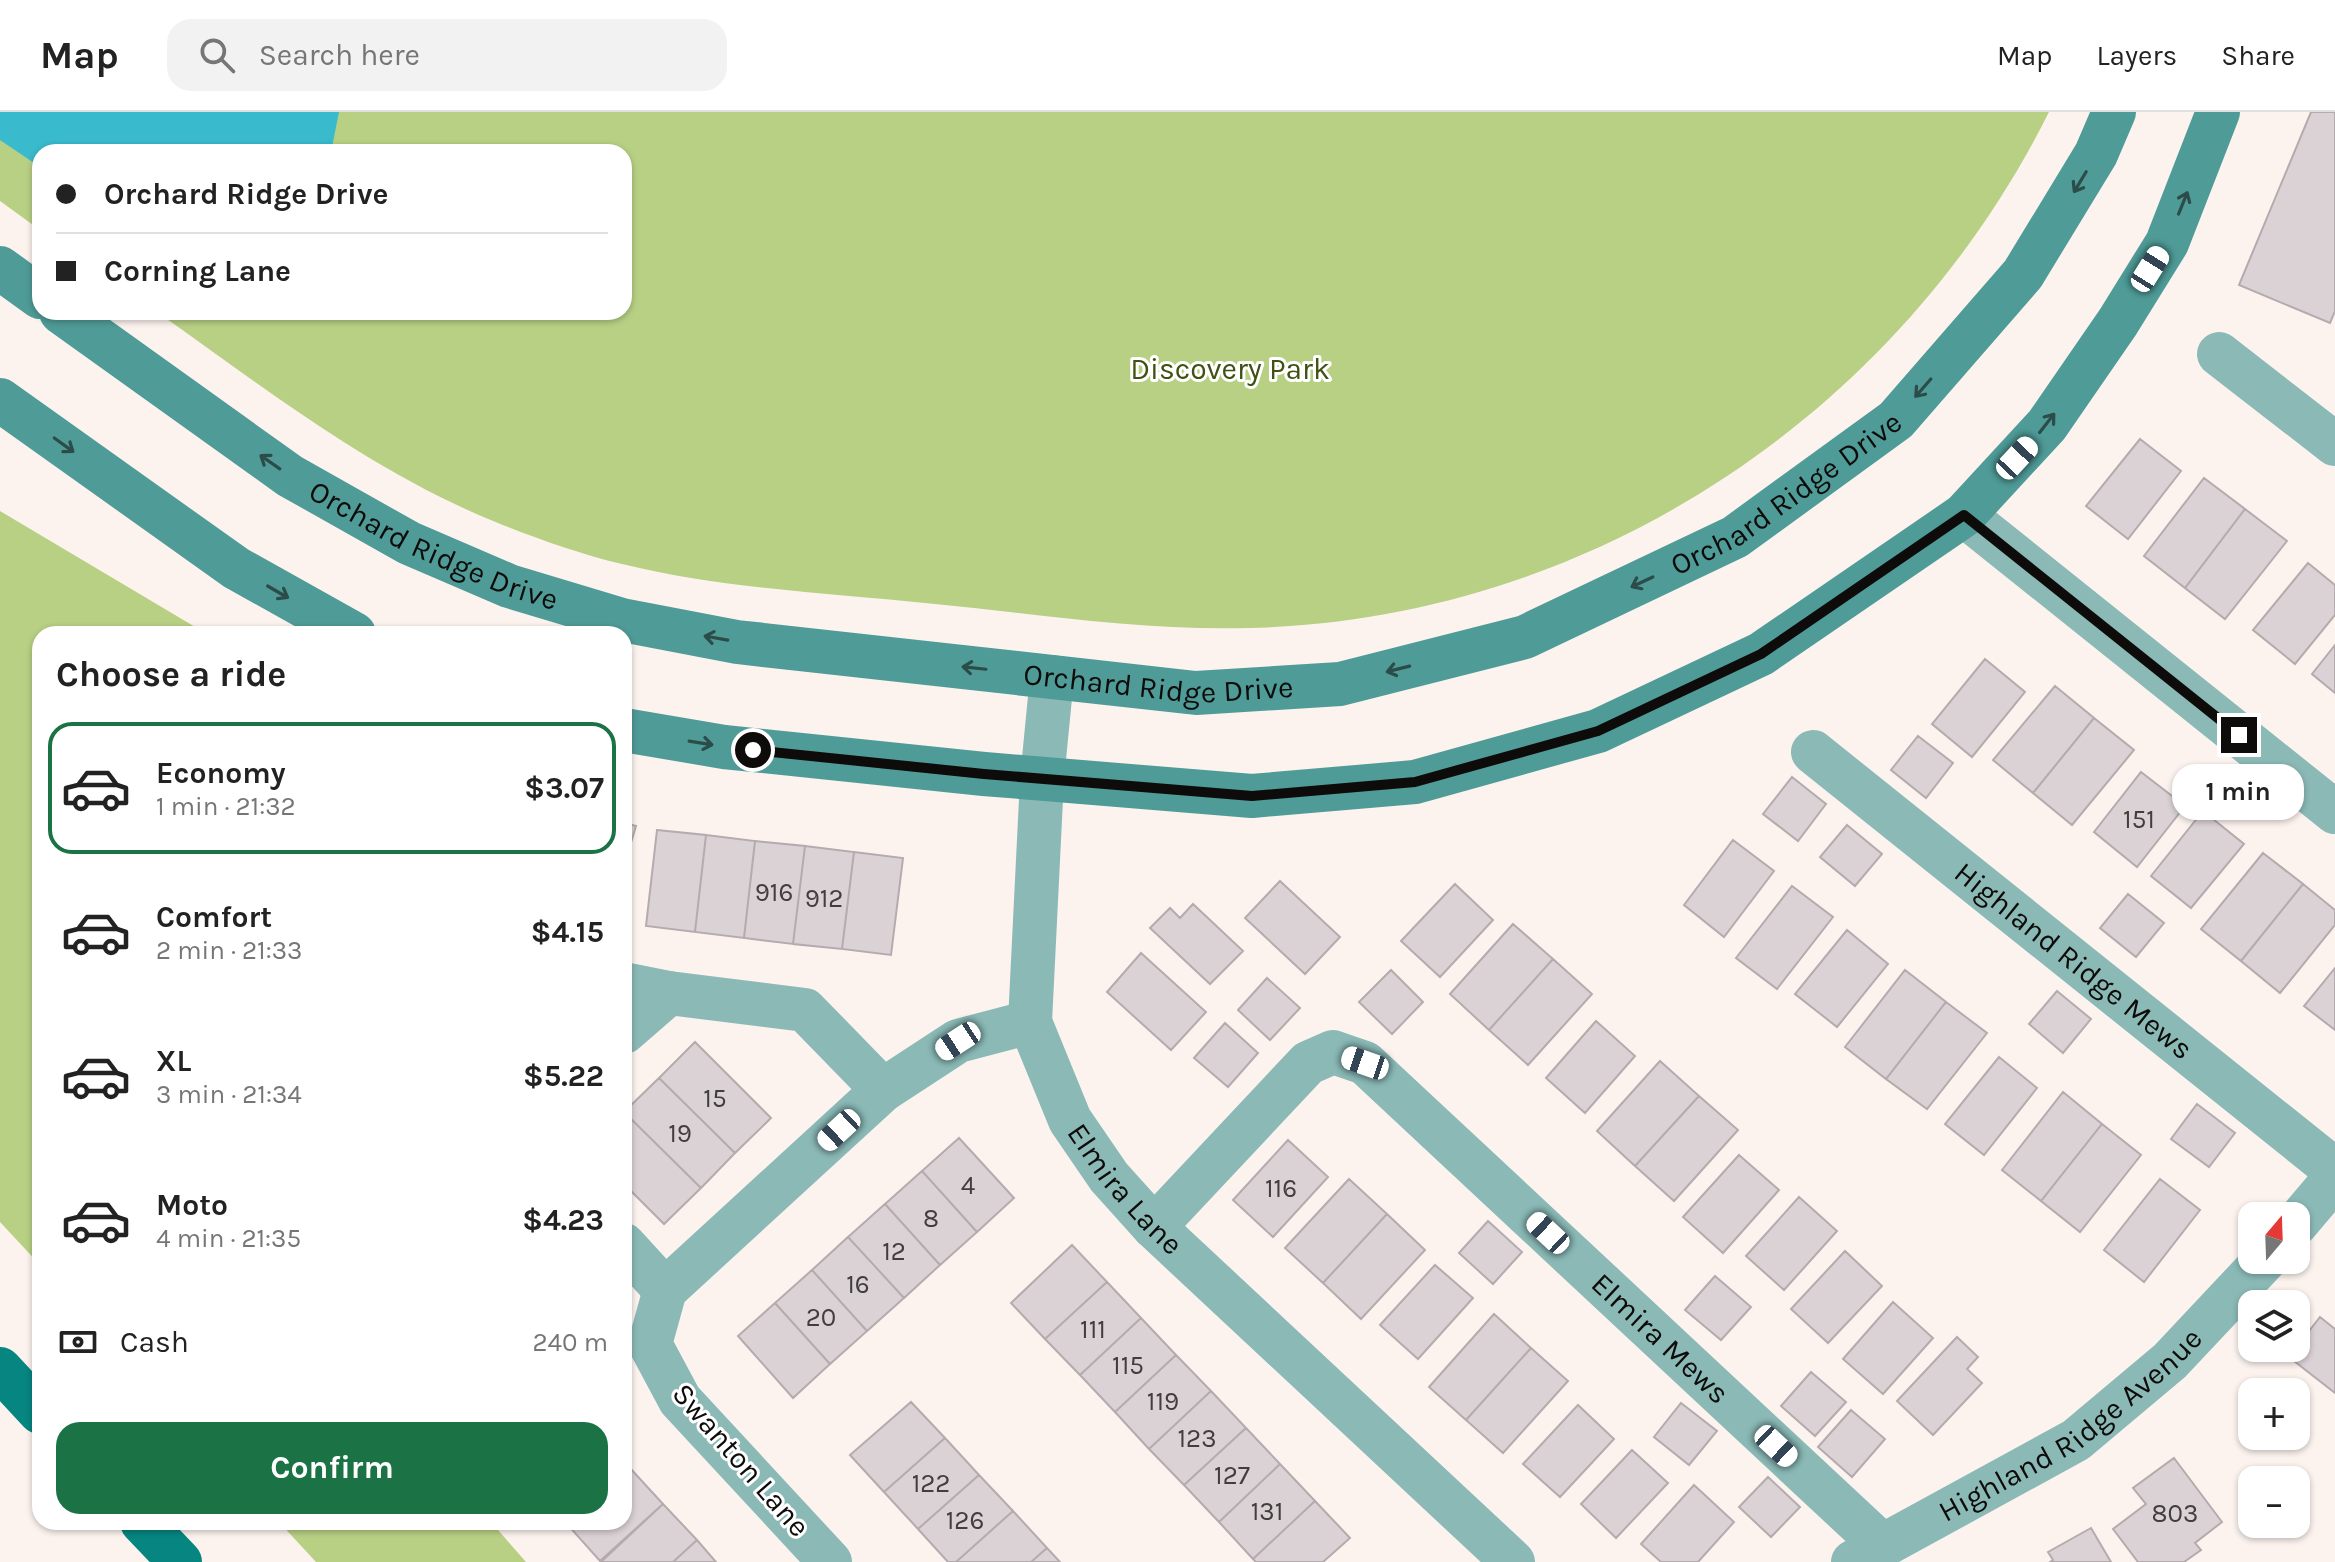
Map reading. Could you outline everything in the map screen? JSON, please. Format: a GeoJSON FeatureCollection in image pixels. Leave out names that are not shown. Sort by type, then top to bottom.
{"type":"FeatureCollection","features":[{"type":"Feature","properties":{"kind":"main road"},"geometry":{"type":"LineString","coordinates":[[0,1369],[32,1403]]}},
{"type":"Feature","properties":{"kind":"main road"},"geometry":{"type":"LineString","coordinates":[[150,1530],[180,1562]]}},
{"type":"Feature","properties":{"kind":"street","name":"Orchard Ridge Drive"},"geometry":{"type":"LineString","coordinates":[[72,320],[290,476],[409,543],[509,586],[622,620],[737,642],[1196,693],[1340,684],[1525,637],[1735,537],[1896,420],[2023,274],[2096,154],[2114,112]]}},
{"type":"Feature","properties":{"kind":"street"},"geometry":{"type":"LineString","coordinates":[[632,731],[724,747],[1042,779],[1252,796],[1415,782],[1598,731],[1761,654],[1964,515],[2047,425],[2118,322],[2167,243],[2218,112]]}},
{"type":"Feature","properties":{"kind":"street"},"geometry":{"type":"LineString","coordinates":[[0,268],[32,291]]}},
{"type":"Feature","properties":{"kind":"street"},"geometry":{"type":"LineString","coordinates":[[2219,354],[2335,444]]}},
{"type":"Feature","properties":{"kind":"street"},"geometry":{"type":"LineString","coordinates":[[0,400],[236,568],[340,626]]}},
{"type":"Feature","properties":{"kind":"street"},"geometry":{"type":"LineString","coordinates":[[1964,515],[2335,812]]}},
{"type":"Feature","properties":{"kind":"street","name":"Elmira Lane"},"geometry":{"type":"LineString","coordinates":[[1052,677],[1042,779],[1030,1022],[1070,1120],[1109,1177],[1154,1227],[1513,1562]]}},
{"type":"Feature","properties":{"kind":"street","name":"Highland Ridge Mews"},"geometry":{"type":"LineString","coordinates":[[1813,752],[2335,1170]]}},
{"type":"Feature","properties":{"kind":"street"},"geometry":{"type":"LineString","coordinates":[[632,986],[805,1010],[883,1090]]}},
{"type":"Feature","properties":{"kind":"street"},"geometry":{"type":"LineString","coordinates":[[632,1025],[669,993]]}},
{"type":"Feature","properties":{"kind":"street"},"geometry":{"type":"LineString","coordinates":[[632,1254],[665,1290],[883,1090],[958,1041],[1030,1022]]}},
{"type":"Feature","properties":{"kind":"street","name":"Elmira Mews"},"geometry":{"type":"LineString","coordinates":[[1154,1227],[1308,1063],[1333,1052],[1365,1063],[1868,1554]]}},
{"type":"Feature","properties":{"kind":"street"},"geometry":{"type":"LineString","coordinates":[[2310,1207],[2335,1178]]}},
{"type":"Feature","properties":{"kind":"street","name":"Highland Ridge Avenue"},"geometry":{"type":"LineString","coordinates":[[1868,1554],[2076,1440],[2170,1361],[2252,1274]]}},
{"type":"Feature","properties":{"kind":"street","name":"Swanton Lane"},"geometry":{"type":"LineString","coordinates":[[665,1290],[650,1344],[680,1400],[830,1562]]}},
{"type":"Feature","properties":{"kind":"green space","name":"Discovery Park"},"geometry":{"type":"Polygon","coordinates":[[[0,112],[2049,112],[1985,221],[1908,319],[1819,406],[1720,481],[1612,541],[1497,587],[1375,616],[1249,628],[1170,627],[1092,621],[738,585],[591,556],[498,523],[407,480],[322,428],[168,320],[632,320],[632,144],[32,144],[32,224],[0,201],[0,112]]]}},
{"type":"Feature","properties":{"kind":"green space"},"geometry":{"type":"Polygon","coordinates":[[[0,511],[194,626],[32,626],[32,1256],[0,1222],[0,511]]]}},
{"type":"Feature","properties":{"kind":"green space"},"geometry":{"type":"Polygon","coordinates":[[[286,1530],[498,1530],[526,1562],[316,1562],[286,1530]]]}},
{"type":"Feature","properties":{"kind":"water"},"geometry":{"type":"Polygon","coordinates":[[[0,112],[339,112],[333,144],[32,144],[32,162],[0,140],[0,112]]]}},
{"type":"Feature","properties":{"kind":"building"},"geometry":{"type":"Polygon","coordinates":[[[2311,112],[2335,112],[2335,311],[2330,323],[2239,285],[2311,112]]]}},
{"type":"Feature","properties":{"kind":"building"},"geometry":{"type":"Polygon","coordinates":[[[2140,439],[2181,471],[2128,539],[2086,506],[2140,439]]]}},
{"type":"Feature","properties":{"kind":"building"},"geometry":{"type":"Polygon","coordinates":[[[2204,478],[2245,509],[2185,588],[2144,556],[2204,478]]]}},
{"type":"Feature","properties":{"kind":"building"},"geometry":{"type":"Polygon","coordinates":[[[2245,509],[2287,541],[2225,619],[2185,588],[2245,509]]]}},
{"type":"Feature","properties":{"kind":"building"},"geometry":{"type":"Polygon","coordinates":[[[2308,563],[2335,585],[2335,615],[2295,664],[2253,630],[2308,563]]]}},
{"type":"Feature","properties":{"kind":"building"},"geometry":{"type":"Polygon","coordinates":[[[2335,645],[2335,693],[2312,674],[2335,645]]]}},
{"type":"Feature","properties":{"kind":"building"},"geometry":{"type":"Polygon","coordinates":[[[1985,659],[2025,692],[1972,757],[1932,724],[1985,659]]]}},
{"type":"Feature","properties":{"kind":"building"},"geometry":{"type":"Polygon","coordinates":[[[2055,686],[2094,718],[2033,793],[1993,760],[2055,686]]]}},
{"type":"Feature","properties":{"kind":"building"},"geometry":{"type":"Polygon","coordinates":[[[2094,718],[2134,750],[2072,825],[2033,793],[2094,718]]]}},
{"type":"Feature","properties":{"kind":"building"},"geometry":{"type":"Polygon","coordinates":[[[1918,736],[1953,763],[1926,798],[1891,770],[1918,736]]]}},
{"type":"Feature","properties":{"kind":"building"},"geometry":{"type":"Polygon","coordinates":[[[2141,772],[2185,806],[2137,867],[2094,832],[2141,772]]]}},
{"type":"Feature","properties":{"kind":"building"},"geometry":{"type":"Polygon","coordinates":[[[1792,777],[1826,804],[1798,841],[1763,814],[1792,777]]]}},
{"type":"Feature","properties":{"kind":"building"},"geometry":{"type":"Polygon","coordinates":[[[2203,811],[2244,844],[2191,908],[2151,876],[2203,811]]]}},
{"type":"Feature","properties":{"kind":"building"},"geometry":{"type":"Polygon","coordinates":[[[1847,825],[1882,854],[1855,886],[1820,857],[1847,825]]]}},
{"type":"Feature","properties":{"kind":"building"},"geometry":{"type":"Polygon","coordinates":[[[657,830],[706,835],[695,932],[646,926],[657,830]]]}},
{"type":"Feature","properties":{"kind":"building"},"geometry":{"type":"Polygon","coordinates":[[[706,835],[755,841],[744,938],[695,932],[706,835]]]}},
{"type":"Feature","properties":{"kind":"building"},"geometry":{"type":"Polygon","coordinates":[[[1733,840],[1774,871],[1724,937],[1684,905],[1733,840]]]}},
{"type":"Feature","properties":{"kind":"building"},"geometry":{"type":"Polygon","coordinates":[[[755,841],[805,846],[793,944],[744,938],[755,841]]]}},
{"type":"Feature","properties":{"kind":"building"},"geometry":{"type":"Polygon","coordinates":[[[805,846],[854,852],[842,949],[793,944],[805,846]]]}},
{"type":"Feature","properties":{"kind":"building"},"geometry":{"type":"Polygon","coordinates":[[[854,852],[903,858],[891,955],[842,949],[854,852]]]}},
{"type":"Feature","properties":{"kind":"building"},"geometry":{"type":"Polygon","coordinates":[[[2263,853],[2303,884],[2241,961],[2201,929],[2263,853]]]}},
{"type":"Feature","properties":{"kind":"building"},"geometry":{"type":"Polygon","coordinates":[[[1280,881],[1340,937],[1305,974],[1245,918],[1280,881]]]}},
{"type":"Feature","properties":{"kind":"building"},"geometry":{"type":"Polygon","coordinates":[[[1455,884],[1493,920],[1440,977],[1401,941],[1455,884]]]}},
{"type":"Feature","properties":{"kind":"building"},"geometry":{"type":"Polygon","coordinates":[[[2303,884],[2335,910],[2335,925],[2280,993],[2241,961],[2303,884]]]}},
{"type":"Feature","properties":{"kind":"building"},"geometry":{"type":"Polygon","coordinates":[[[1792,886],[1833,917],[1777,989],[1736,958],[1792,886]]]}},
{"type":"Feature","properties":{"kind":"building"},"geometry":{"type":"Polygon","coordinates":[[[2128,894],[2164,923],[2136,957],[2100,928],[2128,894]]]}},
{"type":"Feature","properties":{"kind":"building"},"geometry":{"type":"Polygon","coordinates":[[[1193,904],[1243,951],[1210,984],[1150,928],[1170,908],[1180,918],[1193,904]]]}},
{"type":"Feature","properties":{"kind":"building"},"geometry":{"type":"Polygon","coordinates":[[[1513,924],[1553,959],[1489,1030],[1450,994],[1513,924]]]}},
{"type":"Feature","properties":{"kind":"building"},"geometry":{"type":"Polygon","coordinates":[[[1847,930],[1888,964],[1837,1027],[1795,994],[1847,930]]]}},
{"type":"Feature","properties":{"kind":"building"},"geometry":{"type":"Polygon","coordinates":[[[1141,953],[1206,1012],[1171,1050],[1107,992],[1141,953]]]}},
{"type":"Feature","properties":{"kind":"building"},"geometry":{"type":"Polygon","coordinates":[[[1553,959],[1592,994],[1528,1065],[1489,1030],[1553,959]]]}},
{"type":"Feature","properties":{"kind":"building"},"geometry":{"type":"Polygon","coordinates":[[[2335,968],[2335,1030],[2304,1006],[2335,968]]]}},
{"type":"Feature","properties":{"kind":"building"},"geometry":{"type":"Polygon","coordinates":[[[1391,970],[1423,1002],[1392,1034],[1359,1002],[1391,970]]]}},
{"type":"Feature","properties":{"kind":"building"},"geometry":{"type":"Polygon","coordinates":[[[1905,970],[1946,1002],[1886,1079],[1845,1047],[1905,970]]]}},
{"type":"Feature","properties":{"kind":"building"},"geometry":{"type":"Polygon","coordinates":[[[1267,978],[1300,1008],[1270,1040],[1238,1010],[1267,978]]]}},
{"type":"Feature","properties":{"kind":"building"},"geometry":{"type":"Polygon","coordinates":[[[2057,991],[2091,1019],[2063,1053],[2029,1024],[2057,991]]]}},
{"type":"Feature","properties":{"kind":"building"},"geometry":{"type":"Polygon","coordinates":[[[1946,1002],[1987,1033],[1927,1109],[1886,1079],[1946,1002]]]}},
{"type":"Feature","properties":{"kind":"building"},"geometry":{"type":"Polygon","coordinates":[[[1596,1021],[1635,1056],[1585,1113],[1546,1078],[1596,1021]]]}},
{"type":"Feature","properties":{"kind":"building"},"geometry":{"type":"Polygon","coordinates":[[[1225,1023],[1258,1053],[1228,1087],[1194,1058],[1225,1023]]]}},
{"type":"Feature","properties":{"kind":"building"},"geometry":{"type":"Polygon","coordinates":[[[695,1042],[771,1118],[735,1153],[659,1078],[695,1042]]]}},
{"type":"Feature","properties":{"kind":"building"},"geometry":{"type":"Polygon","coordinates":[[[1999,1057],[2037,1088],[1984,1155],[1945,1124],[1999,1057]]]}},
{"type":"Feature","properties":{"kind":"building"},"geometry":{"type":"Polygon","coordinates":[[[1660,1061],[1699,1096],[1635,1166],[1597,1131],[1660,1061]]]}},
{"type":"Feature","properties":{"kind":"building"},"geometry":{"type":"Polygon","coordinates":[[[659,1078],[735,1153],[701,1188],[632,1120],[632,1104],[659,1078]]]}},
{"type":"Feature","properties":{"kind":"building"},"geometry":{"type":"Polygon","coordinates":[[[2063,1092],[2102,1124],[2041,1201],[2002,1170],[2063,1092]]]}},
{"type":"Feature","properties":{"kind":"building"},"geometry":{"type":"Polygon","coordinates":[[[1699,1096],[1738,1130],[1674,1201],[1635,1166],[1699,1096]]]}},
{"type":"Feature","properties":{"kind":"building"},"geometry":{"type":"Polygon","coordinates":[[[2197,1104],[2235,1133],[2209,1167],[2171,1139],[2197,1104]]]}},
{"type":"Feature","properties":{"kind":"building"},"geometry":{"type":"Polygon","coordinates":[[[632,1120],[701,1188],[664,1224],[632,1192],[632,1120]]]}},
{"type":"Feature","properties":{"kind":"building"},"geometry":{"type":"Polygon","coordinates":[[[2102,1124],[2141,1155],[2080,1232],[2041,1201],[2102,1124]]]}},
{"type":"Feature","properties":{"kind":"building"},"geometry":{"type":"Polygon","coordinates":[[[959,1138],[1014,1198],[977,1232],[922,1171],[959,1138]]]}},
{"type":"Feature","properties":{"kind":"building"},"geometry":{"type":"Polygon","coordinates":[[[1288,1140],[1328,1177],[1273,1237],[1233,1200],[1288,1140]]]}},
{"type":"Feature","properties":{"kind":"building"},"geometry":{"type":"Polygon","coordinates":[[[1739,1155],[1779,1190],[1723,1253],[1683,1217],[1739,1155]]]}},
{"type":"Feature","properties":{"kind":"building"},"geometry":{"type":"Polygon","coordinates":[[[922,1171],[977,1232],[940,1265],[885,1204],[922,1171]]]}},
{"type":"Feature","properties":{"kind":"building"},"geometry":{"type":"Polygon","coordinates":[[[1349,1179],[1387,1214],[1323,1283],[1285,1248],[1349,1179]]]}},
{"type":"Feature","properties":{"kind":"building"},"geometry":{"type":"Polygon","coordinates":[[[2160,1179],[2200,1210],[2144,1282],[2104,1250],[2160,1179]]]}},
{"type":"Feature","properties":{"kind":"building"},"geometry":{"type":"Polygon","coordinates":[[[1799,1197],[1837,1231],[1784,1290],[1746,1256],[1799,1197]]]}},
{"type":"Feature","properties":{"kind":"building"},"geometry":{"type":"Polygon","coordinates":[[[885,1204],[940,1265],[904,1298],[848,1237],[885,1204]]]}},
{"type":"Feature","properties":{"kind":"building"},"geometry":{"type":"Polygon","coordinates":[[[1387,1214],[1425,1250],[1361,1319],[1323,1283],[1387,1214]]]}},
{"type":"Feature","properties":{"kind":"building"},"geometry":{"type":"Polygon","coordinates":[[[1488,1221],[1522,1252],[1493,1284],[1459,1253],[1488,1221]]]}},
{"type":"Feature","properties":{"kind":"building"},"geometry":{"type":"Polygon","coordinates":[[[848,1237],[904,1298],[867,1331],[812,1270],[848,1237]]]}},
{"type":"Feature","properties":{"kind":"building"},"geometry":{"type":"Polygon","coordinates":[[[1072,1245],[1107,1282],[1045,1339],[1011,1303],[1072,1245]]]}},
{"type":"Feature","properties":{"kind":"building"},"geometry":{"type":"Polygon","coordinates":[[[1845,1251],[1882,1286],[1828,1343],[1791,1309],[1845,1251]]]}},
{"type":"Feature","properties":{"kind":"building"},"geometry":{"type":"Polygon","coordinates":[[[1435,1265],[1473,1298],[1418,1359],[1380,1325],[1435,1265]]]}},
{"type":"Feature","properties":{"kind":"building"},"geometry":{"type":"Polygon","coordinates":[[[812,1270],[867,1331],[830,1364],[775,1303],[812,1270]]]}},
{"type":"Feature","properties":{"kind":"building"},"geometry":{"type":"Polygon","coordinates":[[[1715,1276],[1751,1307],[1721,1340],[1685,1310],[1715,1276]]]}},
{"type":"Feature","properties":{"kind":"building"},"geometry":{"type":"Polygon","coordinates":[[[1107,1282],[1141,1318],[1080,1375],[1045,1339],[1107,1282]]]}},
{"type":"Feature","properties":{"kind":"building"},"geometry":{"type":"Polygon","coordinates":[[[1893,1302],[1933,1338],[1883,1394],[1843,1359],[1893,1302]]]}},
{"type":"Feature","properties":{"kind":"building"},"geometry":{"type":"Polygon","coordinates":[[[775,1303],[830,1364],[793,1398],[738,1336],[775,1303]]]}},
{"type":"Feature","properties":{"kind":"building"},"geometry":{"type":"Polygon","coordinates":[[[1494,1314],[1531,1348],[1466,1420],[1429,1387],[1494,1314]]]}},
{"type":"Feature","properties":{"kind":"building"},"geometry":{"type":"Polygon","coordinates":[[[2320,1317],[2335,1329],[2335,1393],[2295,1362],[2310,1362],[2310,1330],[2320,1317]]]}},
{"type":"Feature","properties":{"kind":"building"},"geometry":{"type":"Polygon","coordinates":[[[1141,1318],[1176,1355],[1115,1412],[1080,1375],[1141,1318]]]}},
{"type":"Feature","properties":{"kind":"building"},"geometry":{"type":"Polygon","coordinates":[[[1957,1337],[1978,1357],[1967,1369],[1982,1383],[1933,1435],[1897,1401],[1957,1337]]]}},
{"type":"Feature","properties":{"kind":"building"},"geometry":{"type":"Polygon","coordinates":[[[1531,1348],[1568,1381],[1503,1453],[1466,1420],[1531,1348]]]}},
{"type":"Feature","properties":{"kind":"building"},"geometry":{"type":"Polygon","coordinates":[[[1176,1355],[1211,1391],[1149,1449],[1115,1412],[1176,1355]]]}},
{"type":"Feature","properties":{"kind":"building"},"geometry":{"type":"Polygon","coordinates":[[[1811,1372],[1846,1402],[1815,1436],[1781,1406],[1811,1372]]]}},
{"type":"Feature","properties":{"kind":"building"},"geometry":{"type":"Polygon","coordinates":[[[1211,1391],[1246,1428],[1184,1485],[1149,1449],[1211,1391]]]}},
{"type":"Feature","properties":{"kind":"building"},"geometry":{"type":"Polygon","coordinates":[[[911,1402],[945,1438],[884,1492],[850,1455],[911,1402]]]}},
{"type":"Feature","properties":{"kind":"building"},"geometry":{"type":"Polygon","coordinates":[[[1681,1403],[1717,1431],[1689,1465],[1654,1437],[1681,1403]]]}},
{"type":"Feature","properties":{"kind":"building"},"geometry":{"type":"Polygon","coordinates":[[[1578,1405],[1614,1439],[1560,1497],[1523,1464],[1578,1405]]]}},
{"type":"Feature","properties":{"kind":"building"},"geometry":{"type":"Polygon","coordinates":[[[1851,1410],[1885,1439],[1852,1477],[1818,1447],[1851,1410]]]}},
{"type":"Feature","properties":{"kind":"building"},"geometry":{"type":"Polygon","coordinates":[[[1246,1428],[1280,1464],[1219,1522],[1184,1485],[1246,1428]]]}},
{"type":"Feature","properties":{"kind":"building"},"geometry":{"type":"Polygon","coordinates":[[[945,1438],[979,1475],[918,1529],[884,1492],[945,1438]]]}},
{"type":"Feature","properties":{"kind":"building"},"geometry":{"type":"Polygon","coordinates":[[[1632,1450],[1668,1483],[1616,1538],[1581,1504],[1632,1450]]]}},
{"type":"Feature","properties":{"kind":"building"},"geometry":{"type":"Polygon","coordinates":[[[2174,1458],[2222,1522],[2195,1543],[2201,1550],[2184,1562],[2138,1562],[2113,1529],[2146,1504],[2133,1488],[2174,1458]]]}},
{"type":"Feature","properties":{"kind":"building"},"geometry":{"type":"Polygon","coordinates":[[[1280,1464],[1315,1501],[1253,1559],[1219,1522],[1280,1464]]]}},
{"type":"Feature","properties":{"kind":"building"},"geometry":{"type":"Polygon","coordinates":[[[632,1470],[663,1504],[600,1561],[572,1530],[632,1530],[632,1470]]]}},
{"type":"Feature","properties":{"kind":"building"},"geometry":{"type":"Polygon","coordinates":[[[979,1475],[1013,1511],[956,1562],[948,1562],[918,1529],[979,1475]]]}},
{"type":"Feature","properties":{"kind":"building"},"geometry":{"type":"Polygon","coordinates":[[[1768,1477],[1800,1507],[1771,1537],[1739,1507],[1768,1477]]]}},
{"type":"Feature","properties":{"kind":"building"},"geometry":{"type":"Polygon","coordinates":[[[1694,1485],[1734,1522],[1698,1562],[1661,1562],[1641,1544],[1694,1485]]]}},
{"type":"Feature","properties":{"kind":"building"},"geometry":{"type":"Polygon","coordinates":[[[1315,1501],[1350,1538],[1323,1562],[1256,1562],[1253,1559],[1315,1501]]]}},
{"type":"Feature","properties":{"kind":"building"},"geometry":{"type":"Polygon","coordinates":[[[663,1504],[697,1540],[673,1562],[601,1562],[663,1504]]]}},
{"type":"Feature","properties":{"kind":"building"},"geometry":{"type":"Polygon","coordinates":[[[1013,1511],[1047,1548],[1031,1562],[956,1562],[1013,1511]]]}},
{"type":"Feature","properties":{"kind":"building"},"geometry":{"type":"Polygon","coordinates":[[[2091,1528],[2111,1562],[2050,1562],[2053,1560],[2048,1552],[2091,1528]]]}},
{"type":"Feature","properties":{"kind":"building"},"geometry":{"type":"Polygon","coordinates":[[[697,1540],[716,1562],[673,1562],[697,1540]]]}},
{"type":"Feature","properties":{"kind":"building"},"geometry":{"type":"Polygon","coordinates":[[[1047,1548],[1060,1562],[1031,1562],[1047,1548]]]}},
{"type":"Feature","properties":{"kind":"route"},"geometry":{"type":"LineString","coordinates":[[753,750],[984,774],[1252,796],[1415,782],[1598,731],[1761,654],[1964,515],[2239,735]]}}]}
